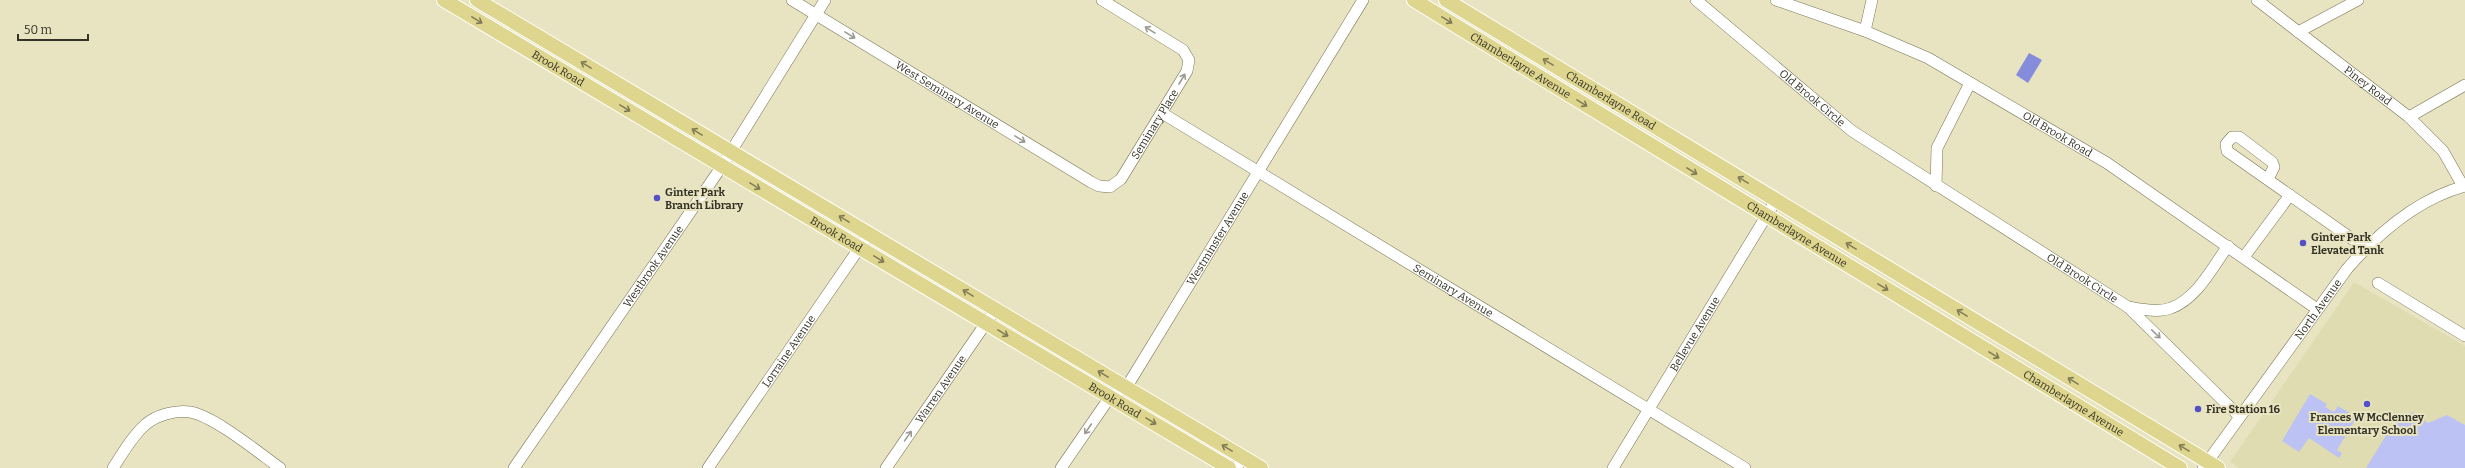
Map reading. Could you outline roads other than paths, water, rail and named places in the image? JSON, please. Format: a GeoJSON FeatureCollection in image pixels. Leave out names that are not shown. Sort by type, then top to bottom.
{"type":"FeatureCollection","features":[{"type":"Feature","properties":{"kind":"main road","name":"Brook Road"},"geometry":{"type":"LineString","coordinates":[[444,0],[1229,468]]}},
{"type":"Feature","properties":{"kind":"main road","name":"Brook Road"},"geometry":{"type":"LineString","coordinates":[[476,0],[1126,388],[1240,463],[1260,468]]}},
{"type":"Feature","properties":{"kind":"main road","name":"Chamberlayne Avenue"},"geometry":{"type":"LineString","coordinates":[[1414,0],[2180,468]]}},
{"type":"Feature","properties":{"kind":"main road","name":"Chamberlayne Road"},"geometry":{"type":"LineString","coordinates":[[1446,0],[1776,200]]}},
{"type":"Feature","properties":{"kind":"main road","name":"Chamberlayne Avenue"},"geometry":{"type":"LineString","coordinates":[[1776,200],[2209,466]]}},
{"type":"Feature","properties":{"kind":"street","name":"West Seminary Avenue"},"geometry":{"type":"LineString","coordinates":[[792,0],[1091,182],[1104,187]]}},
{"type":"Feature","properties":{"kind":"street","name":"Westbrook Avenue"},"geometry":{"type":"LineString","coordinates":[[514,468],[722,166],[825,0]]}},
{"type":"Feature","properties":{"kind":"street","name":"Seminary Place"},"geometry":{"type":"LineString","coordinates":[[1102,0],[1183,50],[1189,60],[1187,71],[1121,179],[1115,186],[1104,187]]}},
{"type":"Feature","properties":{"kind":"street","name":"Westminster Avenue"},"geometry":{"type":"LineString","coordinates":[[1061,468],[1110,397],[1126,388],[1362,0]]}},
{"type":"Feature","properties":{"kind":"street","name":"Old Brook Circle"},"geometry":{"type":"LineString","coordinates":[[1696,0],[1852,131],[1936,186],[2128,307],[2239,416]]}},
{"type":"Feature","properties":{"kind":"street","name":"Old Brook Road"},"geometry":{"type":"LineString","coordinates":[[1776,0],[1865,31],[1916,51],[2107,163],[2317,309]]}},
{"type":"Feature","properties":{"kind":"street"},"geometry":{"type":"LineString","coordinates":[[1865,31],[1872,0]]}},
{"type":"Feature","properties":{"kind":"street","name":"Piney Road"},"geometry":{"type":"LineString","coordinates":[[2257,0],[2410,117],[2443,151],[2464,186]]}},
{"type":"Feature","properties":{"kind":"street"},"geometry":{"type":"LineString","coordinates":[[2298,32],[2358,0]]}},
{"type":"Feature","properties":{"kind":"street"},"geometry":{"type":"LineString","coordinates":[[1936,186],[1937,148],[1970,83]]}},
{"type":"Feature","properties":{"kind":"street"},"geometry":{"type":"LineString","coordinates":[[2410,117],[2465,85]]}},
{"type":"Feature","properties":{"kind":"street","name":"Seminary Avenue"},"geometry":{"type":"LineString","coordinates":[[1162,113],[1745,468]]}},
{"type":"Feature","properties":{"kind":"street"},"geometry":{"type":"LineString","coordinates":[[2268,179],[2365,248]]}},
{"type":"Feature","properties":{"kind":"street","name":"North Avenue"},"geometry":{"type":"LineString","coordinates":[[2209,466],[2239,416],[2317,309],[2365,248],[2399,218],[2464,186]]}},
{"type":"Feature","properties":{"kind":"street"},"geometry":{"type":"LineString","coordinates":[[2244,257],[2290,195]]}},
{"type":"Feature","properties":{"kind":"street","name":"Bellevue Avenue"},"geometry":{"type":"LineString","coordinates":[[1613,468],[1776,200]]}},
{"type":"Feature","properties":{"kind":"street","name":"Lorraine Avenue"},"geometry":{"type":"LineString","coordinates":[[708,468],[869,234]]}},
{"type":"Feature","properties":{"kind":"street","name":"Old Brook Circle"},"geometry":{"type":"LineString","coordinates":[[2128,307],[2145,309],[2172,308],[2186,299],[2198,288],[2228,246]]}},
{"type":"Feature","properties":{"kind":"street"},"geometry":{"type":"LineString","coordinates":[[2378,283],[2465,336]]}},
{"type":"Feature","properties":{"kind":"street","name":"Warren Avenue"},"geometry":{"type":"LineString","coordinates":[[886,468],[995,310]]}},
{"type":"Feature","properties":{"kind":"street"},"geometry":{"type":"LineString","coordinates":[[113,468],[137,434],[147,424],[164,415],[184,412],[195,414],[213,422],[280,468]]}},
{"type":"Feature","properties":{"kind":"water"},"geometry":{"type":"Polygon","coordinates":[[[2029,53],[2042,60],[2028,83],[2016,75],[2029,53]]]}},
{"type":"Feature","properties":{"kind":"place","name":"Ginter Park Branch Library"},"geometry":{"type":"Point","coordinates":[657,198]}},
{"type":"Feature","properties":{"kind":"place","name":"Ginter Park Elevated Tank"},"geometry":{"type":"Point","coordinates":[2303,243]}},
{"type":"Feature","properties":{"kind":"place","name":"Frances W McClenney Elementary School"},"geometry":{"type":"Point","coordinates":[2367,404]}},
{"type":"Feature","properties":{"kind":"place","name":"Fire Station 16"},"geometry":{"type":"Point","coordinates":[2198,409]}}]}
